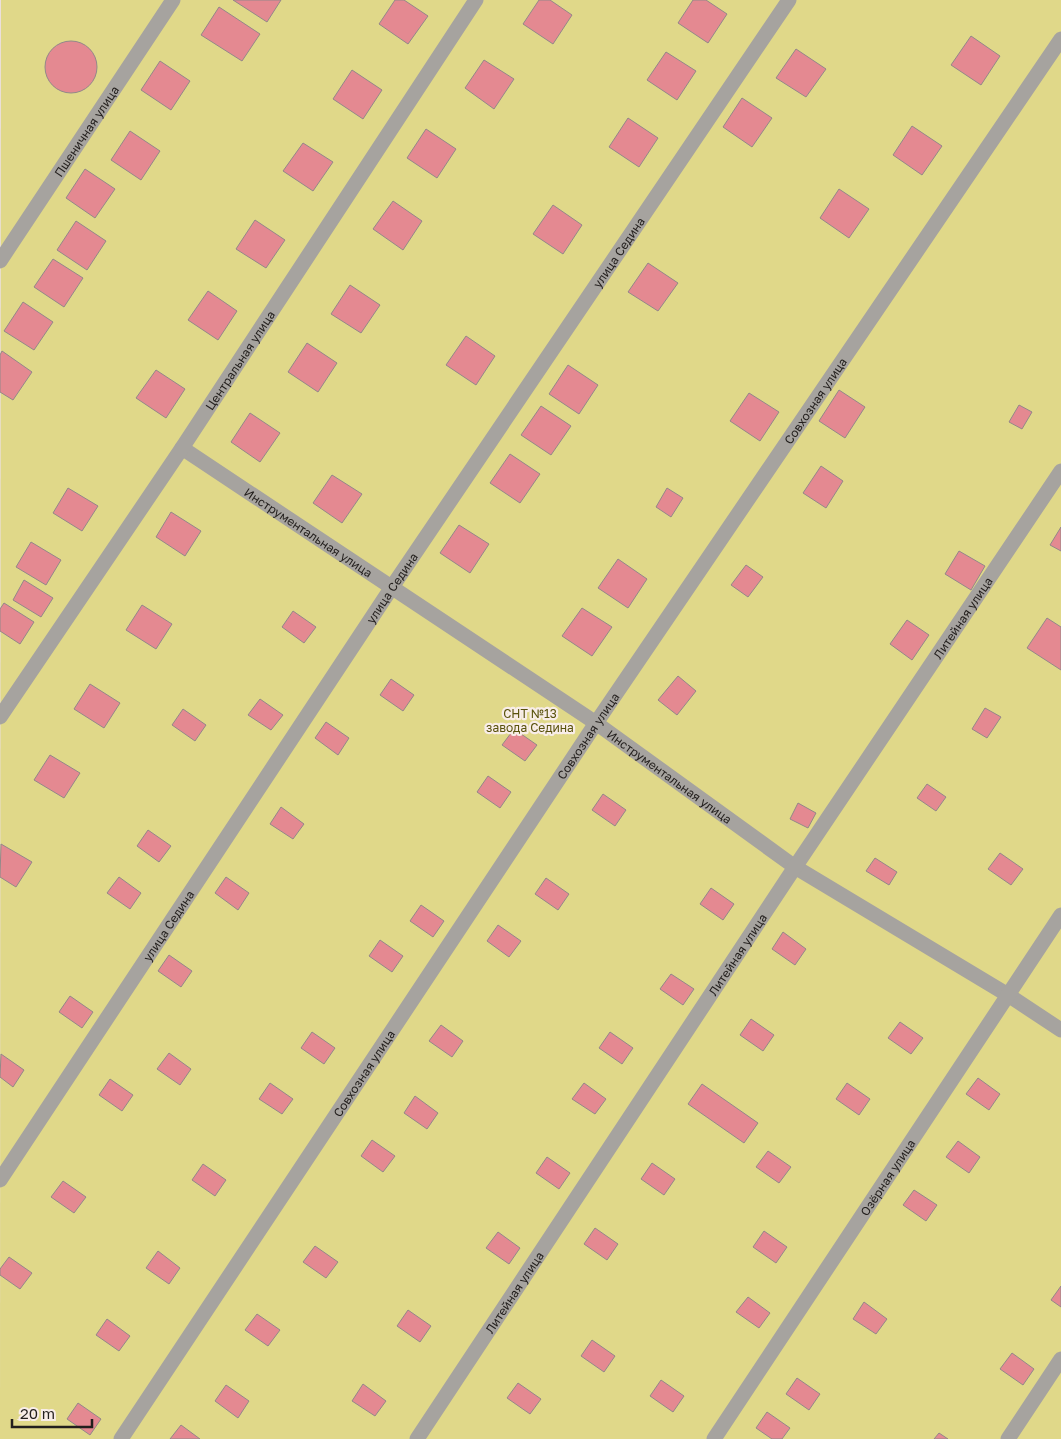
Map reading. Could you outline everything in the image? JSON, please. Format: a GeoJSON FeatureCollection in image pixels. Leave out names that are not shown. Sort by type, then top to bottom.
{"type":"FeatureCollection","features":[{"type":"Feature","properties":{"kind":"street","name":"Пшеничная улица"},"geometry":{"type":"LineString","coordinates":[[0,261],[173,0]]}},
{"type":"Feature","properties":{"kind":"street","name":"Центральная улица"},"geometry":{"type":"LineString","coordinates":[[0,717],[182,448],[476,0]]}},
{"type":"Feature","properties":{"kind":"street","name":"улица Седина"},"geometry":{"type":"LineString","coordinates":[[0,1180],[392,587],[789,0]]}},
{"type":"Feature","properties":{"kind":"street","name":"Совхозная улица"},"geometry":{"type":"LineString","coordinates":[[121,1439],[596,723],[1061,39]]}},
{"type":"Feature","properties":{"kind":"street","name":"Инструментальная улица"},"geometry":{"type":"LineString","coordinates":[[182,448],[596,723],[795,868],[1008,995],[1061,1030]]}},
{"type":"Feature","properties":{"kind":"street","name":"Литейная улица"},"geometry":{"type":"LineString","coordinates":[[417,1439],[795,868],[1061,471]]}},
{"type":"Feature","properties":{"kind":"street","name":"Озёрная улица"},"geometry":{"type":"LineString","coordinates":[[714,1439],[1061,915]]}},
{"type":"Feature","properties":{"kind":"street"},"geometry":{"type":"LineString","coordinates":[[1008,1439],[1061,1359]]}},
{"type":"Feature","properties":{"kind":"green space","name":"СНТ №13 завода Седина"},"geometry":{"type":"Polygon","coordinates":[[[1,0],[1061,0],[1061,1439],[0,1439],[1,0]]]}},
{"type":"Feature","properties":{"kind":"building"},"geometry":{"type":"Polygon","coordinates":[[[233,0],[281,0],[267,22],[233,0]]]}},
{"type":"Feature","properties":{"kind":"building"},"geometry":{"type":"Polygon","coordinates":[[[395,0],[404,0],[428,16],[408,44],[379,24],[395,0]]]}},
{"type":"Feature","properties":{"kind":"building"},"geometry":{"type":"Polygon","coordinates":[[[539,0],[550,0],[572,15],[553,44],[523,24],[539,0]]]}},
{"type":"Feature","properties":{"kind":"building"},"geometry":{"type":"Polygon","coordinates":[[[693,0],[706,0],[727,14],[708,43],[678,23],[693,0]]]}},
{"type":"Feature","properties":{"kind":"building"},"geometry":{"type":"Polygon","coordinates":[[[219,7],[260,34],[242,61],[201,35],[219,7]]]}},
{"type":"Feature","properties":{"kind":"building"},"geometry":{"type":"Polygon","coordinates":[[[971,36],[1000,56],[981,85],[951,65],[971,36]]]}},
{"type":"Feature","properties":{"kind":"building"},"geometry":{"type":"Polygon","coordinates":[[[71,41],[81,43],[89,49],[95,57],[97,67],[95,77],[89,85],[81,91],[71,93],[61,91],[53,85],[47,77],[45,67],[47,57],[53,49],[61,43],[71,41]]]}},
{"type":"Feature","properties":{"kind":"building"},"geometry":{"type":"Polygon","coordinates":[[[796,49],[826,69],[806,97],[776,78],[796,49]]]}},
{"type":"Feature","properties":{"kind":"building"},"geometry":{"type":"Polygon","coordinates":[[[666,52],[696,71],[677,100],[647,80],[666,52]]]}},
{"type":"Feature","properties":{"kind":"building"},"geometry":{"type":"Polygon","coordinates":[[[484,60],[514,79],[494,109],[465,88],[484,60]]]}},
{"type":"Feature","properties":{"kind":"building"},"geometry":{"type":"Polygon","coordinates":[[[160,61],[190,81],[171,110],[141,90],[160,61]]]}},
{"type":"Feature","properties":{"kind":"building"},"geometry":{"type":"Polygon","coordinates":[[[352,70],[382,90],[363,119],[333,99],[352,70]]]}},
{"type":"Feature","properties":{"kind":"building"},"geometry":{"type":"Polygon","coordinates":[[[742,98],[772,118],[752,147],[723,127],[742,98]]]}},
{"type":"Feature","properties":{"kind":"building"},"geometry":{"type":"Polygon","coordinates":[[[628,118],[658,138],[639,167],[609,147],[628,118]]]}},
{"type":"Feature","properties":{"kind":"building"},"geometry":{"type":"Polygon","coordinates":[[[912,126],[942,146],[922,175],[893,155],[912,126]]]}},
{"type":"Feature","properties":{"kind":"building"},"geometry":{"type":"Polygon","coordinates":[[[426,129],[456,149],[437,178],[407,158],[426,129]]]}},
{"type":"Feature","properties":{"kind":"building"},"geometry":{"type":"Polygon","coordinates":[[[130,131],[160,151],[141,180],[111,160],[130,131]]]}},
{"type":"Feature","properties":{"kind":"building"},"geometry":{"type":"Polygon","coordinates":[[[303,143],[333,162],[313,191],[283,171],[303,143]]]}},
{"type":"Feature","properties":{"kind":"building"},"geometry":{"type":"Polygon","coordinates":[[[85,169],[115,189],[95,218],[66,198],[85,169]]]}},
{"type":"Feature","properties":{"kind":"building"},"geometry":{"type":"Polygon","coordinates":[[[839,189],[869,209],[849,238],[820,218],[839,189]]]}},
{"type":"Feature","properties":{"kind":"building"},"geometry":{"type":"Polygon","coordinates":[[[393,201],[422,221],[403,250],[373,229],[393,201]]]}},
{"type":"Feature","properties":{"kind":"building"},"geometry":{"type":"Polygon","coordinates":[[[553,205],[582,225],[563,254],[533,234],[553,205]]]}},
{"type":"Feature","properties":{"kind":"building"},"geometry":{"type":"Polygon","coordinates":[[[255,220],[285,240],[266,268],[236,249],[255,220]]]}},
{"type":"Feature","properties":{"kind":"building"},"geometry":{"type":"Polygon","coordinates":[[[76,221],[106,241],[87,270],[57,250],[76,221]]]}},
{"type":"Feature","properties":{"kind":"building"},"geometry":{"type":"Polygon","coordinates":[[[53,259],[83,278],[64,307],[34,287],[53,259]]]}},
{"type":"Feature","properties":{"kind":"building"},"geometry":{"type":"Polygon","coordinates":[[[648,263],[678,283],[658,311],[628,292],[648,263]]]}},
{"type":"Feature","properties":{"kind":"building"},"geometry":{"type":"Polygon","coordinates":[[[350,285],[380,305],[361,333],[331,314],[350,285]]]}},
{"type":"Feature","properties":{"kind":"building"},"geometry":{"type":"Polygon","coordinates":[[[208,291],[237,311],[218,340],[188,320],[208,291]]]}},
{"type":"Feature","properties":{"kind":"building"},"geometry":{"type":"Polygon","coordinates":[[[23,302],[53,322],[34,350],[4,331],[23,302]]]}},
{"type":"Feature","properties":{"kind":"building"},"geometry":{"type":"Polygon","coordinates":[[[466,336],[495,356],[476,385],[446,365],[466,336]]]}},
{"type":"Feature","properties":{"kind":"building"},"geometry":{"type":"Polygon","coordinates":[[[307,343],[337,363],[318,392],[288,372],[307,343]]]}},
{"type":"Feature","properties":{"kind":"building"},"geometry":{"type":"Polygon","coordinates":[[[2,351],[32,372],[13,400],[0,392],[0,355],[2,351]]]}},
{"type":"Feature","properties":{"kind":"building"},"geometry":{"type":"Polygon","coordinates":[[[568,365],[598,385],[579,414],[549,394],[568,365]]]}},
{"type":"Feature","properties":{"kind":"building"},"geometry":{"type":"Polygon","coordinates":[[[156,370],[185,389],[166,418],[136,398],[156,370]]]}},
{"type":"Feature","properties":{"kind":"building"},"geometry":{"type":"Polygon","coordinates":[[[839,390],[865,407],[845,438],[819,421],[839,390]]]}},
{"type":"Feature","properties":{"kind":"building"},"geometry":{"type":"Polygon","coordinates":[[[749,393],[779,412],[760,441],[730,421],[749,393]]]}},
{"type":"Feature","properties":{"kind":"building"},"geometry":{"type":"Polygon","coordinates":[[[1019,405],[1032,412],[1022,429],[1009,422],[1019,405]]]}},
{"type":"Feature","properties":{"kind":"building"},"geometry":{"type":"Polygon","coordinates":[[[541,406],[571,426],[551,455],[521,435],[541,406]]]}},
{"type":"Feature","properties":{"kind":"building"},"geometry":{"type":"Polygon","coordinates":[[[250,413],[280,433],[260,462],[231,442],[250,413]]]}},
{"type":"Feature","properties":{"kind":"building"},"geometry":{"type":"Polygon","coordinates":[[[510,454],[540,474],[520,503],[490,483],[510,454]]]}},
{"type":"Feature","properties":{"kind":"building"},"geometry":{"type":"Polygon","coordinates":[[[821,466],[843,481],[826,508],[803,493],[821,466]]]}},
{"type":"Feature","properties":{"kind":"building"},"geometry":{"type":"Polygon","coordinates":[[[332,475],[362,494],[342,523],[313,503],[332,475]]]}},
{"type":"Feature","properties":{"kind":"building"},"geometry":{"type":"Polygon","coordinates":[[[68,488],[98,506],[82,531],[53,513],[68,488]]]}},
{"type":"Feature","properties":{"kind":"building"},"geometry":{"type":"Polygon","coordinates":[[[667,488],[683,498],[671,517],[656,507],[667,488]]]}},
{"type":"Feature","properties":{"kind":"building"},"geometry":{"type":"Polygon","coordinates":[[[171,512],[201,531],[185,556],[156,537],[171,512]]]}},
{"type":"Feature","properties":{"kind":"building"},"geometry":{"type":"Polygon","coordinates":[[[459,525],[489,544],[470,573],[440,553],[459,525]]]}},
{"type":"Feature","properties":{"kind":"building"},"geometry":{"type":"Polygon","coordinates":[[[1061,527],[1061,551],[1050,545],[1061,527]]]}},
{"type":"Feature","properties":{"kind":"building"},"geometry":{"type":"Polygon","coordinates":[[[31,542],[61,560],[46,585],[16,567],[31,542]]]}},
{"type":"Feature","properties":{"kind":"building"},"geometry":{"type":"Polygon","coordinates":[[[959,551],[985,566],[971,590],[945,574],[959,551]]]}},
{"type":"Feature","properties":{"kind":"building"},"geometry":{"type":"Polygon","coordinates":[[[618,559],[647,579],[628,608],[598,588],[618,559]]]}},
{"type":"Feature","properties":{"kind":"building"},"geometry":{"type":"Polygon","coordinates":[[[746,565],[763,577],[748,597],[731,585],[746,565]]]}},
{"type":"Feature","properties":{"kind":"building"},"geometry":{"type":"Polygon","coordinates":[[[24,580],[53,598],[41,617],[13,600],[24,580]]]}},
{"type":"Feature","properties":{"kind":"building"},"geometry":{"type":"Polygon","coordinates":[[[4,603],[34,622],[20,644],[0,631],[0,609],[4,603]]]}},
{"type":"Feature","properties":{"kind":"building"},"geometry":{"type":"Polygon","coordinates":[[[142,605],[172,624],[156,649],[126,630],[142,605]]]}},
{"type":"Feature","properties":{"kind":"building"},"geometry":{"type":"Polygon","coordinates":[[[582,608],[612,627],[592,656],[562,636],[582,608]]]}},
{"type":"Feature","properties":{"kind":"building"},"geometry":{"type":"Polygon","coordinates":[[[293,611],[316,627],[304,643],[282,627],[293,611]]]}},
{"type":"Feature","properties":{"kind":"building"},"geometry":{"type":"Polygon","coordinates":[[[1047,618],[1061,627],[1061,670],[1027,648],[1047,618]]]}},
{"type":"Feature","properties":{"kind":"building"},"geometry":{"type":"Polygon","coordinates":[[[907,620],[929,635],[912,660],[890,644],[907,620]]]}},
{"type":"Feature","properties":{"kind":"building"},"geometry":{"type":"Polygon","coordinates":[[[678,676],[696,691],[677,715],[658,700],[678,676]]]}},
{"type":"Feature","properties":{"kind":"building"},"geometry":{"type":"Polygon","coordinates":[[[391,679],[414,695],[403,711],[380,695],[391,679]]]}},
{"type":"Feature","properties":{"kind":"building"},"geometry":{"type":"Polygon","coordinates":[[[90,684],[120,703],[104,728],[74,709],[90,684]]]}},
{"type":"Feature","properties":{"kind":"building"},"geometry":{"type":"Polygon","coordinates":[[[260,699],[283,715],[271,730],[248,715],[260,699]]]}},
{"type":"Feature","properties":{"kind":"building"},"geometry":{"type":"Polygon","coordinates":[[[985,708],[1001,717],[987,738],[972,729],[985,708]]]}},
{"type":"Feature","properties":{"kind":"building"},"geometry":{"type":"Polygon","coordinates":[[[183,709],[206,725],[195,741],[172,725],[183,709]]]}},
{"type":"Feature","properties":{"kind":"building"},"geometry":{"type":"Polygon","coordinates":[[[326,722],[349,738],[338,755],[315,738],[326,722]]]}},
{"type":"Feature","properties":{"kind":"building"},"geometry":{"type":"Polygon","coordinates":[[[514,729],[537,745],[525,761],[502,745],[514,729]]]}},
{"type":"Feature","properties":{"kind":"building"},"geometry":{"type":"Polygon","coordinates":[[[50,755],[80,773],[64,798],[34,780],[50,755]]]}},
{"type":"Feature","properties":{"kind":"building"},"geometry":{"type":"Polygon","coordinates":[[[488,776],[511,792],[500,808],[477,792],[488,776]]]}},
{"type":"Feature","properties":{"kind":"building"},"geometry":{"type":"Polygon","coordinates":[[[927,784],[946,797],[936,811],[917,798],[927,784]]]}},
{"type":"Feature","properties":{"kind":"building"},"geometry":{"type":"Polygon","coordinates":[[[603,794],[626,810],[615,826],[592,810],[603,794]]]}},
{"type":"Feature","properties":{"kind":"building"},"geometry":{"type":"Polygon","coordinates":[[[798,803],[816,813],[808,828],[790,819],[798,803]]]}},
{"type":"Feature","properties":{"kind":"building"},"geometry":{"type":"Polygon","coordinates":[[[281,807],[304,824],[293,839],[270,824],[281,807]]]}},
{"type":"Feature","properties":{"kind":"building"},"geometry":{"type":"Polygon","coordinates":[[[148,830],[171,846],[159,862],[137,846],[148,830]]]}},
{"type":"Feature","properties":{"kind":"building"},"geometry":{"type":"Polygon","coordinates":[[[1,844],[32,862],[16,887],[0,877],[1,844]]]}},
{"type":"Feature","properties":{"kind":"building"},"geometry":{"type":"Polygon","coordinates":[[[1000,853],[1023,869],[1011,885],[988,869],[1000,853]]]}},
{"type":"Feature","properties":{"kind":"building"},"geometry":{"type":"Polygon","coordinates":[[[875,858],[897,872],[889,885],[866,871],[875,858]]]}},
{"type":"Feature","properties":{"kind":"building"},"geometry":{"type":"Polygon","coordinates":[[[119,877],[141,893],[130,909],[107,893],[119,877]]]}},
{"type":"Feature","properties":{"kind":"building"},"geometry":{"type":"Polygon","coordinates":[[[226,877],[249,893],[238,910],[215,893],[226,877]]]}},
{"type":"Feature","properties":{"kind":"building"},"geometry":{"type":"Polygon","coordinates":[[[546,878],[569,894],[558,910],[535,894],[546,878]]]}},
{"type":"Feature","properties":{"kind":"building"},"geometry":{"type":"Polygon","coordinates":[[[711,888],[734,904],[723,920],[700,904],[711,888]]]}},
{"type":"Feature","properties":{"kind":"building"},"geometry":{"type":"Polygon","coordinates":[[[421,905],[444,921],[433,937],[410,921],[421,905]]]}},
{"type":"Feature","properties":{"kind":"building"},"geometry":{"type":"Polygon","coordinates":[[[498,925],[521,941],[509,957],[487,941],[498,925]]]}},
{"type":"Feature","properties":{"kind":"building"},"geometry":{"type":"Polygon","coordinates":[[[783,932],[806,949],[795,965],[772,949],[783,932]]]}},
{"type":"Feature","properties":{"kind":"building"},"geometry":{"type":"Polygon","coordinates":[[[380,940],[403,956],[392,972],[369,956],[380,940]]]}},
{"type":"Feature","properties":{"kind":"building"},"geometry":{"type":"Polygon","coordinates":[[[169,955],[192,971],[181,987],[158,971],[169,955]]]}},
{"type":"Feature","properties":{"kind":"building"},"geometry":{"type":"Polygon","coordinates":[[[671,974],[694,989],[683,1005],[660,989],[671,974]]]}},
{"type":"Feature","properties":{"kind":"building"},"geometry":{"type":"Polygon","coordinates":[[[70,996],[93,1012],[82,1028],[59,1012],[70,996]]]}},
{"type":"Feature","properties":{"kind":"building"},"geometry":{"type":"Polygon","coordinates":[[[751,1019],[774,1035],[763,1051],[740,1035],[751,1019]]]}},
{"type":"Feature","properties":{"kind":"building"},"geometry":{"type":"Polygon","coordinates":[[[900,1022],[923,1038],[911,1054],[888,1038],[900,1022]]]}},
{"type":"Feature","properties":{"kind":"building"},"geometry":{"type":"Polygon","coordinates":[[[441,1025],[463,1041],[452,1057],[429,1041],[441,1025]]]}},
{"type":"Feature","properties":{"kind":"building"},"geometry":{"type":"Polygon","coordinates":[[[312,1032],[335,1048],[324,1064],[301,1048],[312,1032]]]}},
{"type":"Feature","properties":{"kind":"building"},"geometry":{"type":"Polygon","coordinates":[[[610,1032],[633,1048],[622,1064],[599,1048],[610,1032]]]}},
{"type":"Feature","properties":{"kind":"building"},"geometry":{"type":"Polygon","coordinates":[[[169,1053],[191,1069],[180,1085],[157,1069],[169,1053]]]}},
{"type":"Feature","properties":{"kind":"building"},"geometry":{"type":"Polygon","coordinates":[[[1,1054],[24,1070],[13,1087],[0,1077],[1,1054]]]}},
{"type":"Feature","properties":{"kind":"building"},"geometry":{"type":"Polygon","coordinates":[[[978,1078],[1000,1094],[989,1110],[966,1094],[978,1078]]]}},
{"type":"Feature","properties":{"kind":"building"},"geometry":{"type":"Polygon","coordinates":[[[110,1079],[133,1095],[122,1111],[99,1095],[110,1079]]]}},
{"type":"Feature","properties":{"kind":"building"},"geometry":{"type":"Polygon","coordinates":[[[270,1083],[293,1099],[282,1114],[259,1099],[270,1083]]]}},
{"type":"Feature","properties":{"kind":"building"},"geometry":{"type":"Polygon","coordinates":[[[584,1083],[606,1099],[595,1114],[572,1099],[584,1083]]]}},
{"type":"Feature","properties":{"kind":"building"},"geometry":{"type":"Polygon","coordinates":[[[847,1083],[870,1099],[859,1115],[836,1099],[847,1083]]]}},
{"type":"Feature","properties":{"kind":"building"},"geometry":{"type":"Polygon","coordinates":[[[702,1084],[758,1123],[744,1143],[688,1104],[702,1084]]]}},
{"type":"Feature","properties":{"kind":"building"},"geometry":{"type":"Polygon","coordinates":[[[415,1096],[438,1113],[427,1129],[404,1113],[415,1096]]]}},
{"type":"Feature","properties":{"kind":"building"},"geometry":{"type":"Polygon","coordinates":[[[372,1140],[395,1156],[383,1172],[361,1156],[372,1140]]]}},
{"type":"Feature","properties":{"kind":"building"},"geometry":{"type":"Polygon","coordinates":[[[958,1141],[980,1157],[969,1173],[946,1157],[958,1141]]]}},
{"type":"Feature","properties":{"kind":"building"},"geometry":{"type":"Polygon","coordinates":[[[768,1151],[791,1167],[779,1183],[756,1167],[768,1151]]]}},
{"type":"Feature","properties":{"kind":"building"},"geometry":{"type":"Polygon","coordinates":[[[547,1157],[570,1173],[559,1189],[536,1173],[547,1157]]]}},
{"type":"Feature","properties":{"kind":"building"},"geometry":{"type":"Polygon","coordinates":[[[652,1163],[675,1179],[664,1195],[641,1179],[652,1163]]]}},
{"type":"Feature","properties":{"kind":"building"},"geometry":{"type":"Polygon","coordinates":[[[203,1164],[226,1180],[215,1196],[192,1180],[203,1164]]]}},
{"type":"Feature","properties":{"kind":"building"},"geometry":{"type":"Polygon","coordinates":[[[63,1181],[86,1197],[74,1213],[51,1197],[63,1181]]]}},
{"type":"Feature","properties":{"kind":"building"},"geometry":{"type":"Polygon","coordinates":[[[914,1190],[937,1205],[926,1221],[903,1205],[914,1190]]]}},
{"type":"Feature","properties":{"kind":"building"},"geometry":{"type":"Polygon","coordinates":[[[595,1228],[618,1244],[607,1260],[584,1244],[595,1228]]]}},
{"type":"Feature","properties":{"kind":"building"},"geometry":{"type":"Polygon","coordinates":[[[764,1231],[787,1247],[776,1263],[753,1247],[764,1231]]]}},
{"type":"Feature","properties":{"kind":"building"},"geometry":{"type":"Polygon","coordinates":[[[498,1232],[520,1248],[509,1264],[486,1248],[498,1232]]]}},
{"type":"Feature","properties":{"kind":"building"},"geometry":{"type":"Polygon","coordinates":[[[315,1246],[338,1262],[326,1278],[303,1262],[315,1246]]]}},
{"type":"Feature","properties":{"kind":"building"},"geometry":{"type":"Polygon","coordinates":[[[158,1251],[180,1268],[169,1284],[146,1268],[158,1251]]]}},
{"type":"Feature","properties":{"kind":"building"},"geometry":{"type":"Polygon","coordinates":[[[9,1257],[32,1273],[20,1289],[0,1275],[0,1269],[9,1257]]]}},
{"type":"Feature","properties":{"kind":"building"},"geometry":{"type":"Polygon","coordinates":[[[1061,1286],[1061,1307],[1051,1300],[1061,1286]]]}},
{"type":"Feature","properties":{"kind":"building"},"geometry":{"type":"Polygon","coordinates":[[[748,1297],[770,1313],[759,1328],[736,1312],[748,1297]]]}},
{"type":"Feature","properties":{"kind":"building"},"geometry":{"type":"Polygon","coordinates":[[[864,1302],[887,1319],[876,1334],[853,1319],[864,1302]]]}},
{"type":"Feature","properties":{"kind":"building"},"geometry":{"type":"Polygon","coordinates":[[[408,1310],[431,1326],[420,1342],[397,1326],[408,1310]]]}},
{"type":"Feature","properties":{"kind":"building"},"geometry":{"type":"Polygon","coordinates":[[[257,1314],[280,1330],[268,1346],[245,1330],[257,1314]]]}},
{"type":"Feature","properties":{"kind":"building"},"geometry":{"type":"Polygon","coordinates":[[[107,1319],[130,1336],[119,1351],[96,1335],[107,1319]]]}},
{"type":"Feature","properties":{"kind":"building"},"geometry":{"type":"Polygon","coordinates":[[[592,1340],[615,1356],[604,1372],[581,1356],[592,1340]]]}},
{"type":"Feature","properties":{"kind":"building"},"geometry":{"type":"Polygon","coordinates":[[[1012,1353],[1034,1369],[1023,1385],[1000,1369],[1012,1353]]]}},
{"type":"Feature","properties":{"kind":"building"},"geometry":{"type":"Polygon","coordinates":[[[797,1378],[820,1394],[809,1410],[786,1394],[797,1378]]]}},
{"type":"Feature","properties":{"kind":"building"},"geometry":{"type":"Polygon","coordinates":[[[661,1380],[684,1396],[673,1412],[650,1396],[661,1380]]]}},
{"type":"Feature","properties":{"kind":"building"},"geometry":{"type":"Polygon","coordinates":[[[518,1383],[541,1399],[530,1414],[507,1398],[518,1383]]]}},
{"type":"Feature","properties":{"kind":"building"},"geometry":{"type":"Polygon","coordinates":[[[363,1384],[386,1401],[375,1416],[352,1401],[363,1384]]]}},
{"type":"Feature","properties":{"kind":"building"},"geometry":{"type":"Polygon","coordinates":[[[226,1385],[249,1401],[238,1418],[215,1401],[226,1385]]]}},
{"type":"Feature","properties":{"kind":"building"},"geometry":{"type":"Polygon","coordinates":[[[78,1403],[101,1419],[90,1435],[67,1419],[78,1403]]]}},
{"type":"Feature","properties":{"kind":"building"},"geometry":{"type":"Polygon","coordinates":[[[767,1412],[790,1428],[782,1439],[772,1439],[756,1428],[767,1412]]]}},
{"type":"Feature","properties":{"kind":"building"},"geometry":{"type":"Polygon","coordinates":[[[181,1425],[200,1439],[170,1439],[181,1425]]]}},
{"type":"Feature","properties":{"kind":"building"},"geometry":{"type":"Polygon","coordinates":[[[939,1433],[948,1439],[934,1439],[939,1433]]]}}]}
